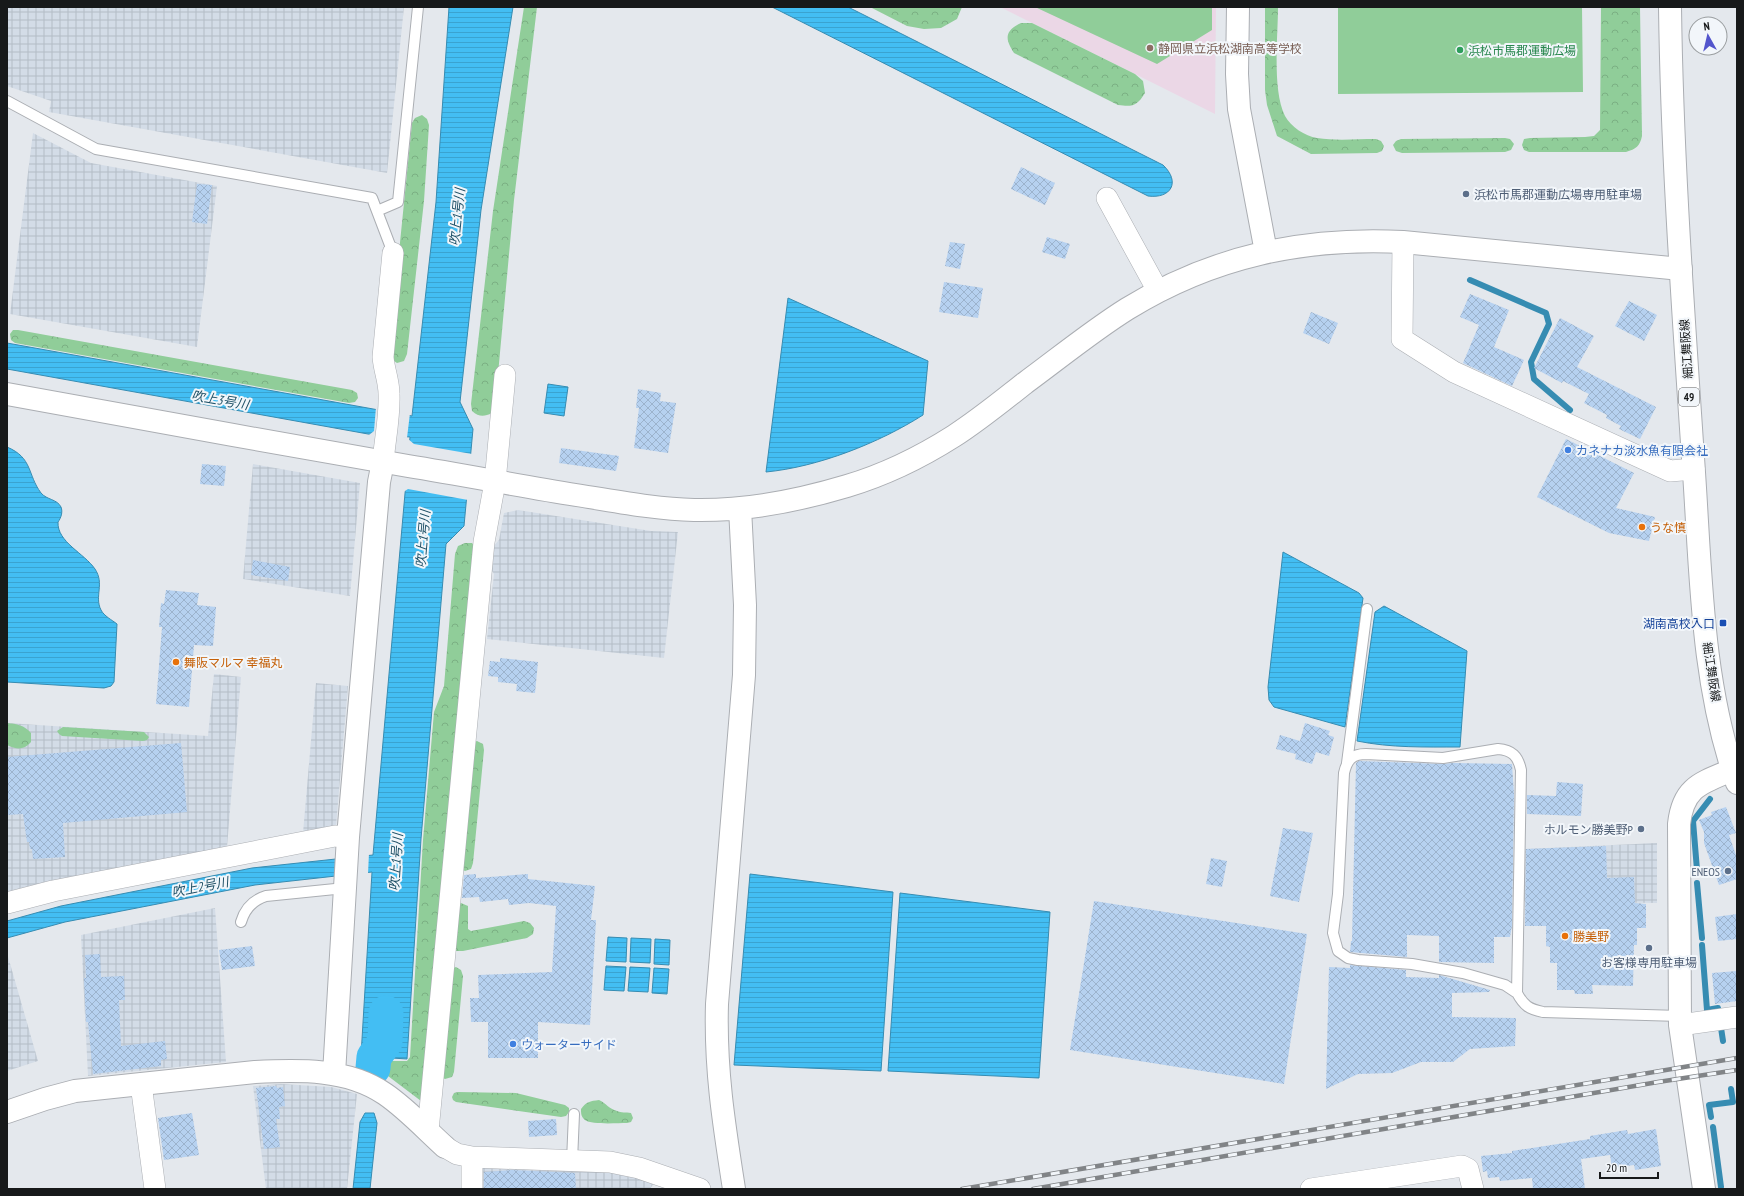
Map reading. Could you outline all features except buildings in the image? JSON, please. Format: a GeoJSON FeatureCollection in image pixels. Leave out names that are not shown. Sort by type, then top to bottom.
{"type":"FeatureCollection","features":[{"type":"Feature","properties":{"kind":"street"},"geometry":{"type":"LineString","coordinates":[[1238,7],[1237,74],[1239,108],[1266,252]]}},
{"type":"Feature","properties":{"kind":"street","name":"細江舞阪線"},"geometry":{"type":"LineString","coordinates":[[1670,7],[1671,82],[1680,269],[1708,655],[1721,724],[1735,776]]}},
{"type":"Feature","properties":{"kind":"street"},"geometry":{"type":"LineString","coordinates":[[1107,198],[1158,291]]}},
{"type":"Feature","properties":{"kind":"street"},"geometry":{"type":"LineString","coordinates":[[7,394],[495,482],[653,507],[696,510],[740,508],[778,504],[815,496],[852,485],[888,471],[922,455],[955,435],[1094,332],[1126,310],[1158,291],[1215,266],[1266,252],[1300,245],[1369,240],[1680,269]]}},
{"type":"Feature","properties":{"kind":"street"},"geometry":{"type":"LineString","coordinates":[[1403,242],[1402,339],[1454,372],[1670,471],[1694,469]]}},
{"type":"Feature","properties":{"kind":"street"},"geometry":{"type":"LineString","coordinates":[[334,1074],[348,844],[379,482],[383,462],[388,404],[388,382],[384,370],[383,357],[393,253]]}},
{"type":"Feature","properties":{"kind":"street"},"geometry":{"type":"LineString","coordinates":[[428,1131],[484,542],[495,482],[505,376]]}},
{"type":"Feature","properties":{"kind":"street"},"geometry":{"type":"LineString","coordinates":[[731,1189],[734,1189],[721,1105],[716,1030],[744,675],[745,605],[740,508]]}},
{"type":"Feature","properties":{"kind":"street"},"geometry":{"type":"LineString","coordinates":[[1704,1189],[1680,1020],[1680,810],[1686,797],[1695,787],[1735,776]]}},
{"type":"Feature","properties":{"kind":"street"},"geometry":{"type":"LineString","coordinates":[[7,903],[53,891],[335,836],[348,844]]}},
{"type":"Feature","properties":{"kind":"street"},"geometry":{"type":"LineString","coordinates":[[1680,1020],[1723,1019]]}},
{"type":"Feature","properties":{"kind":"street"},"geometry":{"type":"LineString","coordinates":[[7,1112],[60,1094],[90,1089],[255,1072],[281,1071],[334,1074],[353,1078],[384,1093],[397,1103],[444,1147],[457,1154],[472,1157],[610,1162],[700,1189]]}},
{"type":"Feature","properties":{"kind":"street"},"geometry":{"type":"LineString","coordinates":[[141,1084],[155,1189]]}},
{"type":"Feature","properties":{"kind":"street"},"geometry":{"type":"LineString","coordinates":[[472,1157],[472,1189]]}},
{"type":"Feature","properties":{"kind":"street"},"geometry":{"type":"LineString","coordinates":[[1311,1189],[1462,1166],[1468,1169],[1473,1189]]}},
{"type":"Feature","properties":{"kind":"lane"},"geometry":{"type":"LineString","coordinates":[[377,211],[398,202],[418,7]]}},
{"type":"Feature","properties":{"kind":"lane"},"geometry":{"type":"LineString","coordinates":[[7,101],[96,148],[372,198],[393,253]]}},
{"type":"Feature","properties":{"kind":"lane"},"geometry":{"type":"LineString","coordinates":[[1367,610],[1347,763],[1344,773],[1338,894],[1333,934],[1338,951],[1348,958],[1358,960],[1412,964],[1463,973],[1505,986],[1517,993]]}},
{"type":"Feature","properties":{"kind":"lane"},"geometry":{"type":"LineString","coordinates":[[1347,763],[1352,757],[1358,754],[1443,758],[1498,750],[1506,750],[1514,754],[1519,761],[1521,770],[1517,993],[1523,1004],[1532,1010],[1543,1012],[1680,1020]]}},
{"type":"Feature","properties":{"kind":"lane"},"geometry":{"type":"LineString","coordinates":[[242,922],[247,908],[259,898],[345,885]]}},
{"type":"Feature","properties":{"kind":"lane"},"geometry":{"type":"LineString","coordinates":[[572,1161],[574,1114]]}},
{"type":"Feature","properties":{"kind":"shaded area"},"geometry":{"type":"Polygon","coordinates":[[[7,7],[404,7],[387,173],[49,112],[51,101],[7,86],[7,7]]]}},
{"type":"Feature","properties":{"kind":"shaded area","name":"静岡県立浜松湖南高等学校"},"geometry":{"type":"Polygon","coordinates":[[[1000,7],[1216,7],[1215,114],[1135,74],[1000,7]]]}},
{"type":"Feature","properties":{"kind":"shaded area"},"geometry":{"type":"Polygon","coordinates":[[[33,133],[91,163],[217,186],[197,347],[10,314],[33,133]]]}},
{"type":"Feature","properties":{"kind":"shaded area"},"geometry":{"type":"Polygon","coordinates":[[[253,464],[360,483],[350,596],[243,579],[253,464]]]}},
{"type":"Feature","properties":{"kind":"shaded area"},"geometry":{"type":"Polygon","coordinates":[[[518,510],[651,531],[678,532],[664,658],[487,639],[494,574],[489,566],[490,550],[499,540],[504,513],[518,510]]]}},
{"type":"Feature","properties":{"kind":"shaded area"},"geometry":{"type":"Polygon","coordinates":[[[214,674],[241,677],[227,847],[51,881],[7,892],[7,723],[208,736],[214,674]]]}},
{"type":"Feature","properties":{"kind":"shaded area"},"geometry":{"type":"Polygon","coordinates":[[[316,683],[348,686],[336,826],[303,833],[316,683]]]}},
{"type":"Feature","properties":{"kind":"shaded area"},"geometry":{"type":"Polygon","coordinates":[[[1657,843],[1657,903],[1524,901],[1525,849],[1657,843]]]}},
{"type":"Feature","properties":{"kind":"shaded area"},"geometry":{"type":"Polygon","coordinates":[[[215,908],[226,1062],[88,1076],[81,935],[215,908]]]}},
{"type":"Feature","properties":{"kind":"shaded area"},"geometry":{"type":"Polygon","coordinates":[[[7,953],[38,1061],[7,1071],[7,953]]]}},
{"type":"Feature","properties":{"kind":"shaded area"},"geometry":{"type":"Polygon","coordinates":[[[281,1084],[331,1087],[357,1094],[347,1189],[266,1189],[253,1086],[281,1084]]]}},
{"type":"Feature","properties":{"kind":"shaded area"},"geometry":{"type":"Polygon","coordinates":[[[478,1166],[594,1170],[622,1173],[654,1183],[650,1189],[480,1189],[478,1166]]]}},
{"type":"Feature","properties":{"kind":"green space"},"geometry":{"type":"Polygon","coordinates":[[[524,7],[537,7],[514,200],[495,407],[492,413],[482,416],[472,411],[471,404],[493,211],[524,7]]]}},
{"type":"Feature","properties":{"kind":"green space"},"geometry":{"type":"Polygon","coordinates":[[[870,7],[962,7],[957,19],[941,28],[924,29],[907,26],[870,7]]]}},
{"type":"Feature","properties":{"kind":"green space"},"geometry":{"type":"Polygon","coordinates":[[[1035,7],[1212,7],[1212,30],[1157,64],[1035,7]]]}},
{"type":"Feature","properties":{"kind":"green space"},"geometry":{"type":"Polygon","coordinates":[[[1265,7],[1278,7],[1278,92],[1285,116],[1291,124],[1308,135],[1317,138],[1339,140],[1376,139],[1381,141],[1384,146],[1382,151],[1377,153],[1311,154],[1277,136],[1267,105],[1265,90],[1265,7]]]}},
{"type":"Feature","properties":{"kind":"green space","name":"浜松市馬郡運動広場"},"geometry":{"type":"Polygon","coordinates":[[[1338,7],[1582,7],[1583,92],[1338,94],[1338,7]]]}},
{"type":"Feature","properties":{"kind":"green space"},"geometry":{"type":"Polygon","coordinates":[[[1601,7],[1640,7],[1642,136],[1639,145],[1626,152],[1529,152],[1524,150],[1522,145],[1524,139],[1594,136],[1600,130],[1601,7]]]}},
{"type":"Feature","properties":{"kind":"green space"},"geometry":{"type":"Polygon","coordinates":[[[1021,23],[1032,23],[1135,74],[1143,81],[1145,93],[1140,101],[1134,105],[1118,105],[1014,53],[1009,44],[1008,36],[1011,29],[1021,23]]]}},
{"type":"Feature","properties":{"kind":"green space"},"geometry":{"type":"Polygon","coordinates":[[[422,115],[427,119],[429,125],[424,201],[407,354],[404,361],[397,363],[391,359],[389,352],[412,123],[415,118],[422,115]]]}},
{"type":"Feature","properties":{"kind":"green space"},"geometry":{"type":"Polygon","coordinates":[[[1401,139],[1510,139],[1514,144],[1511,150],[1505,152],[1402,153],[1396,151],[1393,145],[1396,141],[1401,139]]]}},
{"type":"Feature","properties":{"kind":"green space"},"geometry":{"type":"Polygon","coordinates":[[[13,330],[352,390],[357,393],[358,398],[355,402],[349,403],[15,343],[11,340],[10,334],[13,330]]]}},
{"type":"Feature","properties":{"kind":"green space"},"geometry":{"type":"Polygon","coordinates":[[[465,543],[472,543],[476,548],[421,1101],[388,1076],[384,1072],[381,1064],[383,1061],[407,1061],[410,1057],[423,840],[434,712],[444,686],[455,554],[458,546],[465,543]]]}},
{"type":"Feature","properties":{"kind":"green space"},"geometry":{"type":"Polygon","coordinates":[[[7,723],[17,724],[26,728],[31,733],[31,742],[26,747],[14,748],[7,745],[7,723]]]}},
{"type":"Feature","properties":{"kind":"green space"},"geometry":{"type":"Polygon","coordinates":[[[63,727],[144,732],[149,737],[147,740],[143,741],[62,736],[57,731],[63,727]]]}},
{"type":"Feature","properties":{"kind":"green space"},"geometry":{"type":"Polygon","coordinates":[[[477,741],[483,744],[484,750],[473,863],[471,869],[465,871],[459,868],[471,743],[477,741]]]}},
{"type":"Feature","properties":{"kind":"green space"},"geometry":{"type":"Polygon","coordinates":[[[461,903],[468,906],[468,929],[471,931],[524,921],[530,923],[534,928],[533,934],[527,938],[463,951],[456,951],[451,947],[456,905],[461,903]]]}},
{"type":"Feature","properties":{"kind":"green space"},"geometry":{"type":"Polygon","coordinates":[[[456,967],[461,970],[463,976],[454,1072],[452,1077],[445,1079],[439,1076],[450,969],[456,967]]]}},
{"type":"Feature","properties":{"kind":"green space"},"geometry":{"type":"Polygon","coordinates":[[[454,1093],[516,1093],[565,1105],[569,1108],[569,1112],[566,1116],[561,1117],[456,1102],[452,1097],[454,1093]]]}},
{"type":"Feature","properties":{"kind":"green space"},"geometry":{"type":"Polygon","coordinates":[[[599,1100],[614,1110],[631,1113],[633,1118],[631,1122],[599,1123],[588,1122],[585,1120],[582,1116],[581,1109],[588,1102],[599,1100]]]}},
{"type":"Feature","properties":{"kind":"water"},"geometry":{"type":"Polygon","coordinates":[[[449,7],[513,7],[481,210],[460,402],[473,429],[464,526],[446,544],[421,839],[407,1059],[361,1056],[372,872],[255,885],[65,922],[7,938],[7,921],[61,906],[252,868],[373,855],[410,437],[368,434],[7,369],[7,343],[412,416],[436,202],[449,7]]]}},
{"type":"Feature","properties":{"kind":"water"},"geometry":{"type":"Polygon","coordinates":[[[772,7],[848,7],[1163,165],[1171,177],[1171,188],[1163,195],[1148,196],[772,7]]]}},
{"type":"Feature","properties":{"kind":"water"},"geometry":{"type":"Polygon","coordinates":[[[788,298],[928,361],[923,415],[887,435],[848,452],[806,465],[766,472],[788,298]]]}},
{"type":"Feature","properties":{"kind":"water"},"geometry":{"type":"Polygon","coordinates":[[[548,384],[568,387],[564,416],[544,413],[548,384]]]}},
{"type":"Feature","properties":{"kind":"water"},"geometry":{"type":"Polygon","coordinates":[[[7,447],[15,451],[25,461],[41,493],[59,504],[62,509],[62,513],[58,522],[62,536],[90,563],[98,574],[99,605],[102,612],[117,624],[114,682],[111,686],[104,688],[7,682],[7,447]]]}},
{"type":"Feature","properties":{"kind":"water"},"geometry":{"type":"Polygon","coordinates":[[[1283,552],[1359,593],[1363,598],[1345,727],[1274,707],[1269,700],[1268,687],[1283,552]]]}},
{"type":"Feature","properties":{"kind":"water"},"geometry":{"type":"Polygon","coordinates":[[[1384,606],[1467,651],[1460,747],[1395,746],[1357,741],[1375,612],[1384,606]]]}},
{"type":"Feature","properties":{"kind":"water"},"geometry":{"type":"Polygon","coordinates":[[[750,874],[893,892],[881,1071],[734,1065],[750,874]]]}},
{"type":"Feature","properties":{"kind":"water"},"geometry":{"type":"Polygon","coordinates":[[[900,893],[1050,912],[1039,1078],[888,1071],[900,893]]]}},
{"type":"Feature","properties":{"kind":"water"},"geometry":{"type":"Polygon","coordinates":[[[608,937],[627,938],[626,962],[606,961],[608,937]]]}},
{"type":"Feature","properties":{"kind":"water"},"geometry":{"type":"Polygon","coordinates":[[[631,938],[651,939],[650,963],[630,962],[631,938]]]}},
{"type":"Feature","properties":{"kind":"water"},"geometry":{"type":"Polygon","coordinates":[[[655,939],[670,940],[669,965],[654,964],[655,939]]]}},
{"type":"Feature","properties":{"kind":"water"},"geometry":{"type":"Polygon","coordinates":[[[606,966],[626,967],[624,991],[604,990],[606,966]]]}},
{"type":"Feature","properties":{"kind":"water"},"geometry":{"type":"Polygon","coordinates":[[[630,967],[650,968],[648,992],[628,991],[630,967]]]}},
{"type":"Feature","properties":{"kind":"water"},"geometry":{"type":"Polygon","coordinates":[[[654,968],[669,969],[667,994],[652,993],[654,968]]]}},
{"type":"Feature","properties":{"kind":"water"},"geometry":{"type":"Polygon","coordinates":[[[365,1113],[374,1113],[377,1123],[370,1189],[353,1189],[360,1122],[365,1113]]]}},
{"type":"Feature","properties":{"kind":"pier"},"geometry":{"type":"Polygon","coordinates":[[[376,407],[410,413],[407,438],[369,435],[374,431],[376,407]]]}},
{"type":"Feature","properties":{"kind":"pier"},"geometry":{"type":"Polygon","coordinates":[[[408,439],[414,444],[472,454],[468,500],[408,489],[402,493],[408,439]]]}},
{"type":"Feature","properties":{"kind":"pier"},"geometry":{"type":"Polygon","coordinates":[[[369,853],[368,874],[336,878],[337,857],[369,853]]]}},
{"type":"Feature","properties":{"kind":"waterway"},"geometry":{"type":"LineString","coordinates":[[1470,280],[1546,313],[1549,324],[1531,362],[1534,379],[1570,410]]}},
{"type":"Feature","properties":{"kind":"waterway"},"geometry":{"type":"LineString","coordinates":[[1697,870],[1693,821],[1710,799]]}},
{"type":"Feature","properties":{"kind":"waterway"},"geometry":{"type":"LineString","coordinates":[[1697,883],[1702,938]]}},
{"type":"Feature","properties":{"kind":"waterway"},"geometry":{"type":"LineString","coordinates":[[1702,945],[1707,1010],[1718,1008],[1723,1041]]}},
{"type":"Feature","properties":{"kind":"waterway","name":"吹上1号川"},"geometry":{"type":"LineString","coordinates":[[373,1068],[374,1057],[385,1042],[386,1013]]}},
{"type":"Feature","properties":{"kind":"waterway"},"geometry":{"type":"LineString","coordinates":[[1711,1117],[1709,1105],[1733,1102],[1731,1089]]}},
{"type":"Feature","properties":{"kind":"waterway"},"geometry":{"type":"LineString","coordinates":[[1713,1127],[1721,1187]]}},
{"type":"Feature","properties":{"kind":"railway"},"geometry":{"type":"LineString","coordinates":[[962,1189],[1737,1058]]}},
{"type":"Feature","properties":{"kind":"railway"},"geometry":{"type":"LineString","coordinates":[[1033,1189],[1658,1082],[1737,1070]]}},
{"type":"Feature","properties":{"kind":"place","name":"静岡県立浜松湖南高等学校"},"geometry":{"type":"Point","coordinates":[1150,48]}},
{"type":"Feature","properties":{"kind":"place","name":"浜松市馬郡運動広場"},"geometry":{"type":"Point","coordinates":[1460,50]}},
{"type":"Feature","properties":{"kind":"place","name":"浜松市馬郡運動広場専用駐車場"},"geometry":{"type":"Point","coordinates":[1466,194]}},
{"type":"Feature","properties":{"kind":"place","name":"カネナカ淡水魚有限会社"},"geometry":{"type":"Point","coordinates":[1568,450]}},
{"type":"Feature","properties":{"kind":"place","name":"うな慎"},"geometry":{"type":"Point","coordinates":[1642,527]}},
{"type":"Feature","properties":{"kind":"place","name":"湖南高校入口"},"geometry":{"type":"Point","coordinates":[1723,623]}},
{"type":"Feature","properties":{"kind":"place","name":"舞阪マルマ 幸福丸"},"geometry":{"type":"Point","coordinates":[176,662]}},
{"type":"Feature","properties":{"kind":"place","name":"ホルモン勝美野P"},"geometry":{"type":"Point","coordinates":[1641,829]}},
{"type":"Feature","properties":{"kind":"place","name":"ENEOS"},"geometry":{"type":"Point","coordinates":[1728,871]}},
{"type":"Feature","properties":{"kind":"place","name":"勝美野"},"geometry":{"type":"Point","coordinates":[1565,936]}},
{"type":"Feature","properties":{"kind":"place","name":"お客様専用駐車場"},"geometry":{"type":"Point","coordinates":[1649,948]}},
{"type":"Feature","properties":{"kind":"place","name":"ウォーターサイド"},"geometry":{"type":"Point","coordinates":[513,1044]}},
{"type":"Feature","properties":{"kind":"water label","name":"吹上3号川"},"geometry":{"type":"Point","coordinates":[220,400]}},
{"type":"Feature","properties":{"kind":"water label","name":"吹上2号川"},"geometry":{"type":"Point","coordinates":[200,887]}}]}
